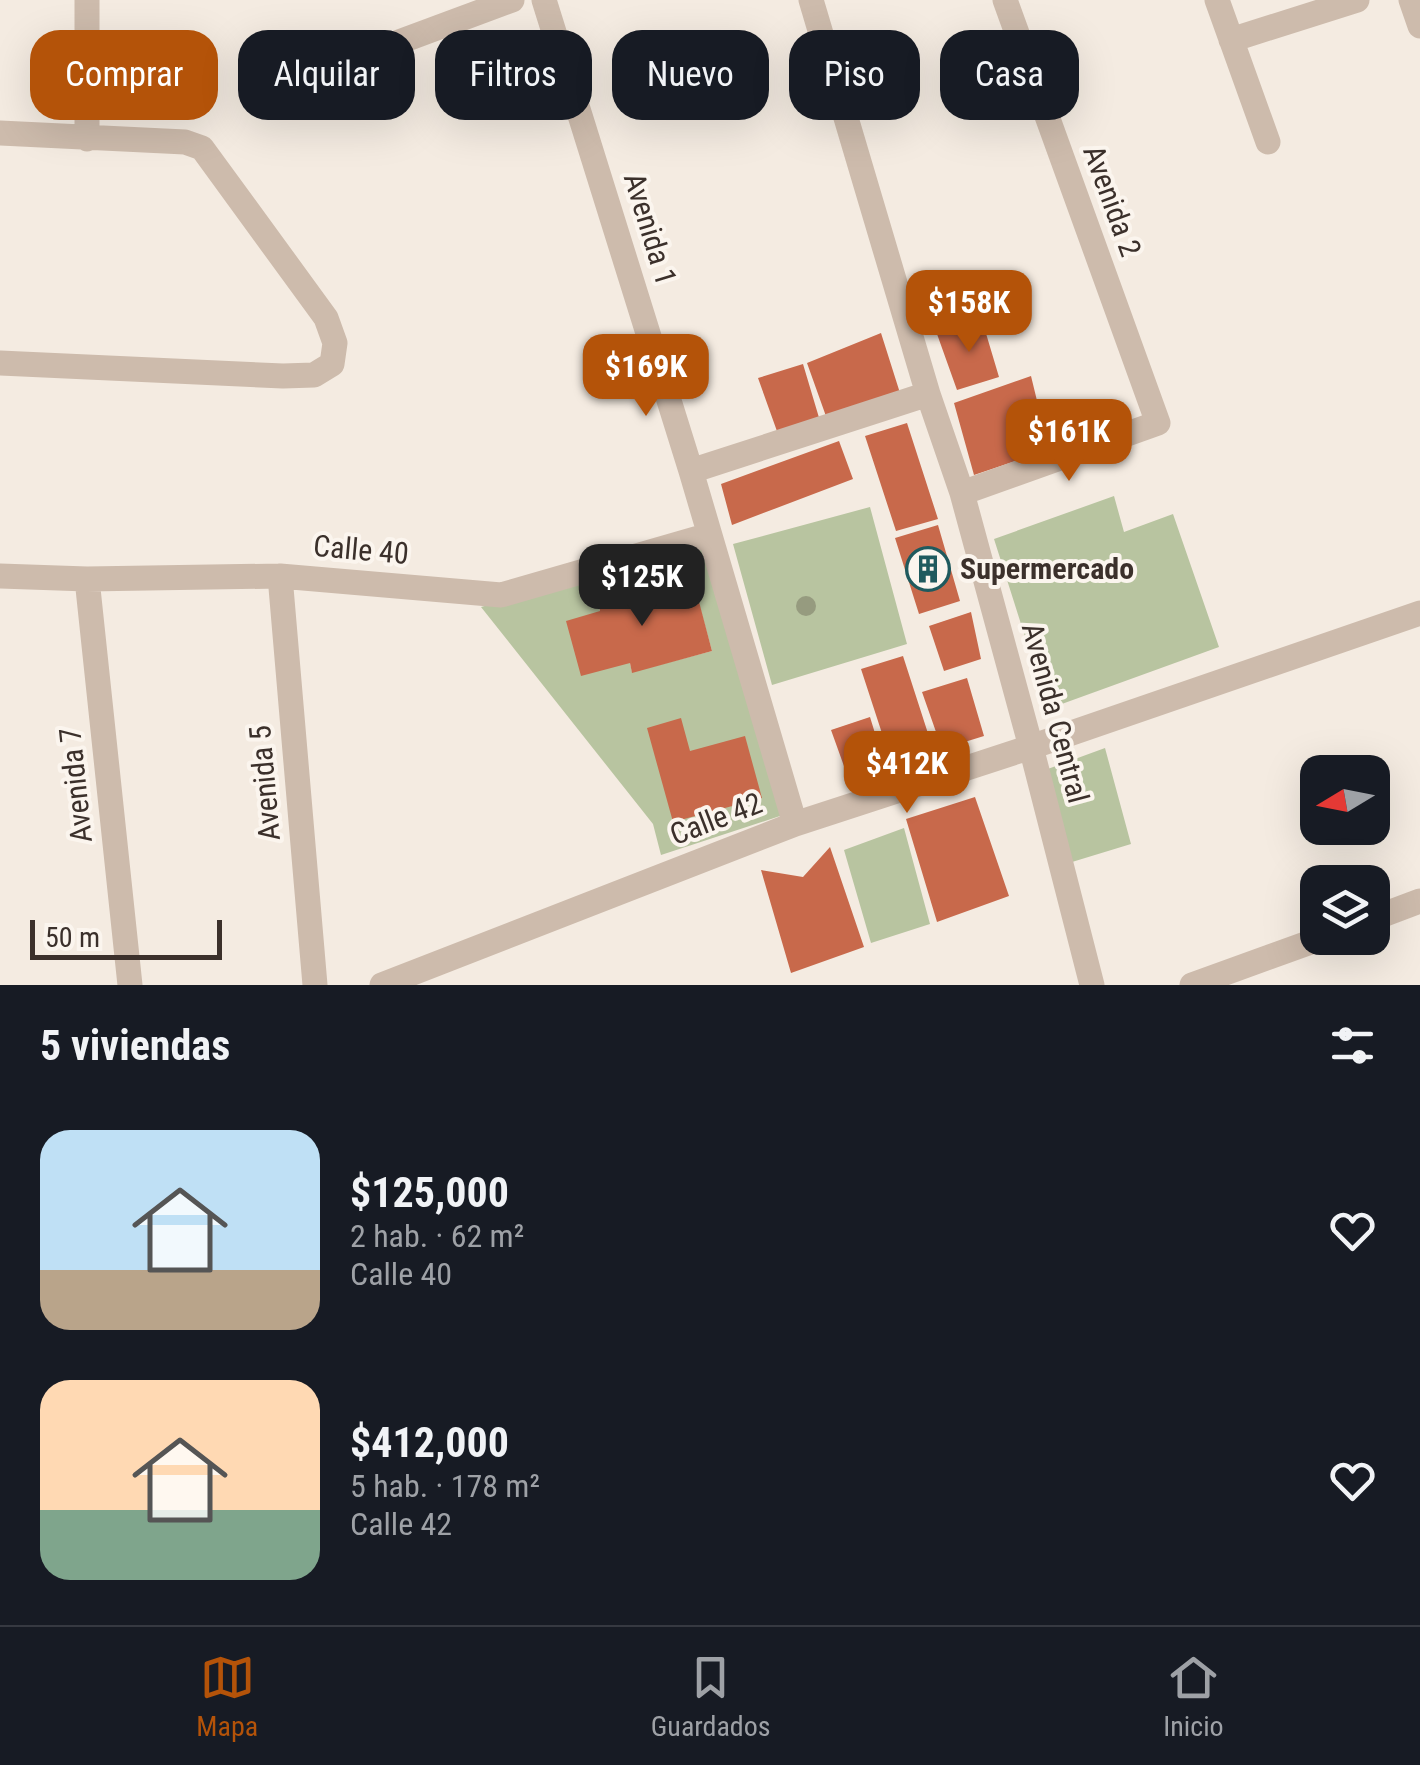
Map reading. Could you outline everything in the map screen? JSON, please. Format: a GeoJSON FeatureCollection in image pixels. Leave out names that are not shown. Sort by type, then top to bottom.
{"type":"FeatureCollection","features":[{"type":"Feature","properties":{"kind":"street"},"geometry":{"type":"LineString","coordinates":[[87,0],[87,138]]}},
{"type":"Feature","properties":{"kind":"street"},"geometry":{"type":"LineString","coordinates":[[415,36],[512,0]]}},
{"type":"Feature","properties":{"kind":"street","name":"Avenida 1"},"geometry":{"type":"LineString","coordinates":[[544,0],[691,471],[794,824]]}},
{"type":"Feature","properties":{"kind":"street","name":"Avenida Central"},"geometry":{"type":"LineString","coordinates":[[810,0],[928,394],[962,493],[1032,746],[1092,985]]}},
{"type":"Feature","properties":{"kind":"street","name":"Avenida 2"},"geometry":{"type":"LineString","coordinates":[[962,493],[1158,423],[1006,0]]}},
{"type":"Feature","properties":{"kind":"street"},"geometry":{"type":"LineString","coordinates":[[1217,0],[1268,142]]}},
{"type":"Feature","properties":{"kind":"street"},"geometry":{"type":"LineString","coordinates":[[1232,40],[1356,0]]}},
{"type":"Feature","properties":{"kind":"street"},"geometry":{"type":"LineString","coordinates":[[1411,0],[1420,26]]}},
{"type":"Feature","properties":{"kind":"street"},"geometry":{"type":"LineString","coordinates":[[0,133],[185,142],[202,148],[326,318],[335,344],[332,364],[314,375],[0,363]]}},
{"type":"Feature","properties":{"kind":"street"},"geometry":{"type":"LineString","coordinates":[[691,471],[928,394]]}},
{"type":"Feature","properties":{"kind":"street","name":"Calle 40"},"geometry":{"type":"LineString","coordinates":[[0,576],[280,576],[501,594],[709,535]]}},
{"type":"Feature","properties":{"kind":"street","name":"Avenida 5"},"geometry":{"type":"LineString","coordinates":[[280,576],[315,985]]}},
{"type":"Feature","properties":{"kind":"street","name":"Avenida 7"},"geometry":{"type":"LineString","coordinates":[[87,578],[130,985]]}},
{"type":"Feature","properties":{"kind":"street","name":"Calle 42"},"geometry":{"type":"LineString","coordinates":[[382,985],[794,824],[1420,613]]}},
{"type":"Feature","properties":{"kind":"street"},"geometry":{"type":"LineString","coordinates":[[1390,913],[1420,902]]}},
{"type":"Feature","properties":{"kind":"street"},"geometry":{"type":"LineString","coordinates":[[1192,985],[1300,946]]}},
{"type":"Feature","properties":{"kind":"green space"},"geometry":{"type":"Polygon","coordinates":[[[1114,496],[1124,532],[1173,514],[1219,647],[1048,709],[994,539],[1114,496]]]}},
{"type":"Feature","properties":{"kind":"green space"},"geometry":{"type":"Polygon","coordinates":[[[870,507],[907,644],[772,685],[733,544],[870,507]]]}},
{"type":"Feature","properties":{"kind":"green space"},"geometry":{"type":"Polygon","coordinates":[[[702,545],[783,815],[661,855],[653,824],[481,607],[702,545]],[[691,575],[598,600],[632,672],[712,651],[691,575]]]}},
{"type":"Feature","properties":{"kind":"green space"},"geometry":{"type":"Polygon","coordinates":[[[1105,748],[1131,844],[1072,862],[1045,770],[1105,748]]]}},
{"type":"Feature","properties":{"kind":"green space"},"geometry":{"type":"Polygon","coordinates":[[[904,828],[930,924],[871,943],[844,850],[904,828]]]}},
{"type":"Feature","properties":{"kind":"building"},"geometry":{"type":"Polygon","coordinates":[[[982,320],[999,377],[957,390],[937,334],[982,320]]]}},
{"type":"Feature","properties":{"kind":"building"},"geometry":{"type":"Polygon","coordinates":[[[881,333],[900,393],[827,419],[807,363],[881,333]]]}},
{"type":"Feature","properties":{"kind":"building"},"geometry":{"type":"Polygon","coordinates":[[[803,364],[820,421],[778,434],[758,378],[803,364]]]}},
{"type":"Feature","properties":{"kind":"building"},"geometry":{"type":"Polygon","coordinates":[[[1031,376],[1049,450],[974,475],[954,403],[1031,376]]]}},
{"type":"Feature","properties":{"kind":"building"},"geometry":{"type":"Polygon","coordinates":[[[907,423],[938,519],[896,531],[865,436],[907,423]]]}},
{"type":"Feature","properties":{"kind":"building"},"geometry":{"type":"Polygon","coordinates":[[[839,441],[853,479],[732,525],[721,484],[839,441]]]}},
{"type":"Feature","properties":{"kind":"building","name":"Supermercado"},"geometry":{"type":"Polygon","coordinates":[[[938,525],[960,601],[919,614],[895,538],[938,525]]]}},
{"type":"Feature","properties":{"kind":"building"},"geometry":{"type":"Polygon","coordinates":[[[692,575],[712,651],[632,673],[630,663],[581,676],[566,621],[600,611],[598,600],[692,575]]]}},
{"type":"Feature","properties":{"kind":"building"},"geometry":{"type":"Polygon","coordinates":[[[971,612],[981,659],[944,671],[929,626],[971,612]]]}},
{"type":"Feature","properties":{"kind":"building"},"geometry":{"type":"Polygon","coordinates":[[[903,656],[934,752],[892,764],[861,669],[903,656]]]}},
{"type":"Feature","properties":{"kind":"building"},"geometry":{"type":"Polygon","coordinates":[[[967,678],[984,736],[942,749],[922,692],[967,678]]]}},
{"type":"Feature","properties":{"kind":"building"},"geometry":{"type":"Polygon","coordinates":[[[870,717],[886,769],[849,780],[831,730],[870,717]]]}},
{"type":"Feature","properties":{"kind":"building"},"geometry":{"type":"Polygon","coordinates":[[[681,718],[690,751],[745,736],[762,798],[673,822],[647,728],[681,718]]]}},
{"type":"Feature","properties":{"kind":"building"},"geometry":{"type":"Polygon","coordinates":[[[975,797],[1009,896],[937,922],[906,819],[975,797]]]}},
{"type":"Feature","properties":{"kind":"building"},"geometry":{"type":"Polygon","coordinates":[[[830,847],[864,947],[791,973],[761,870],[803,877],[830,847]]]}},
{"type":"Feature","properties":{"kind":"place","name":"Supermercado"},"geometry":{"type":"Point","coordinates":[928,569]}}]}
